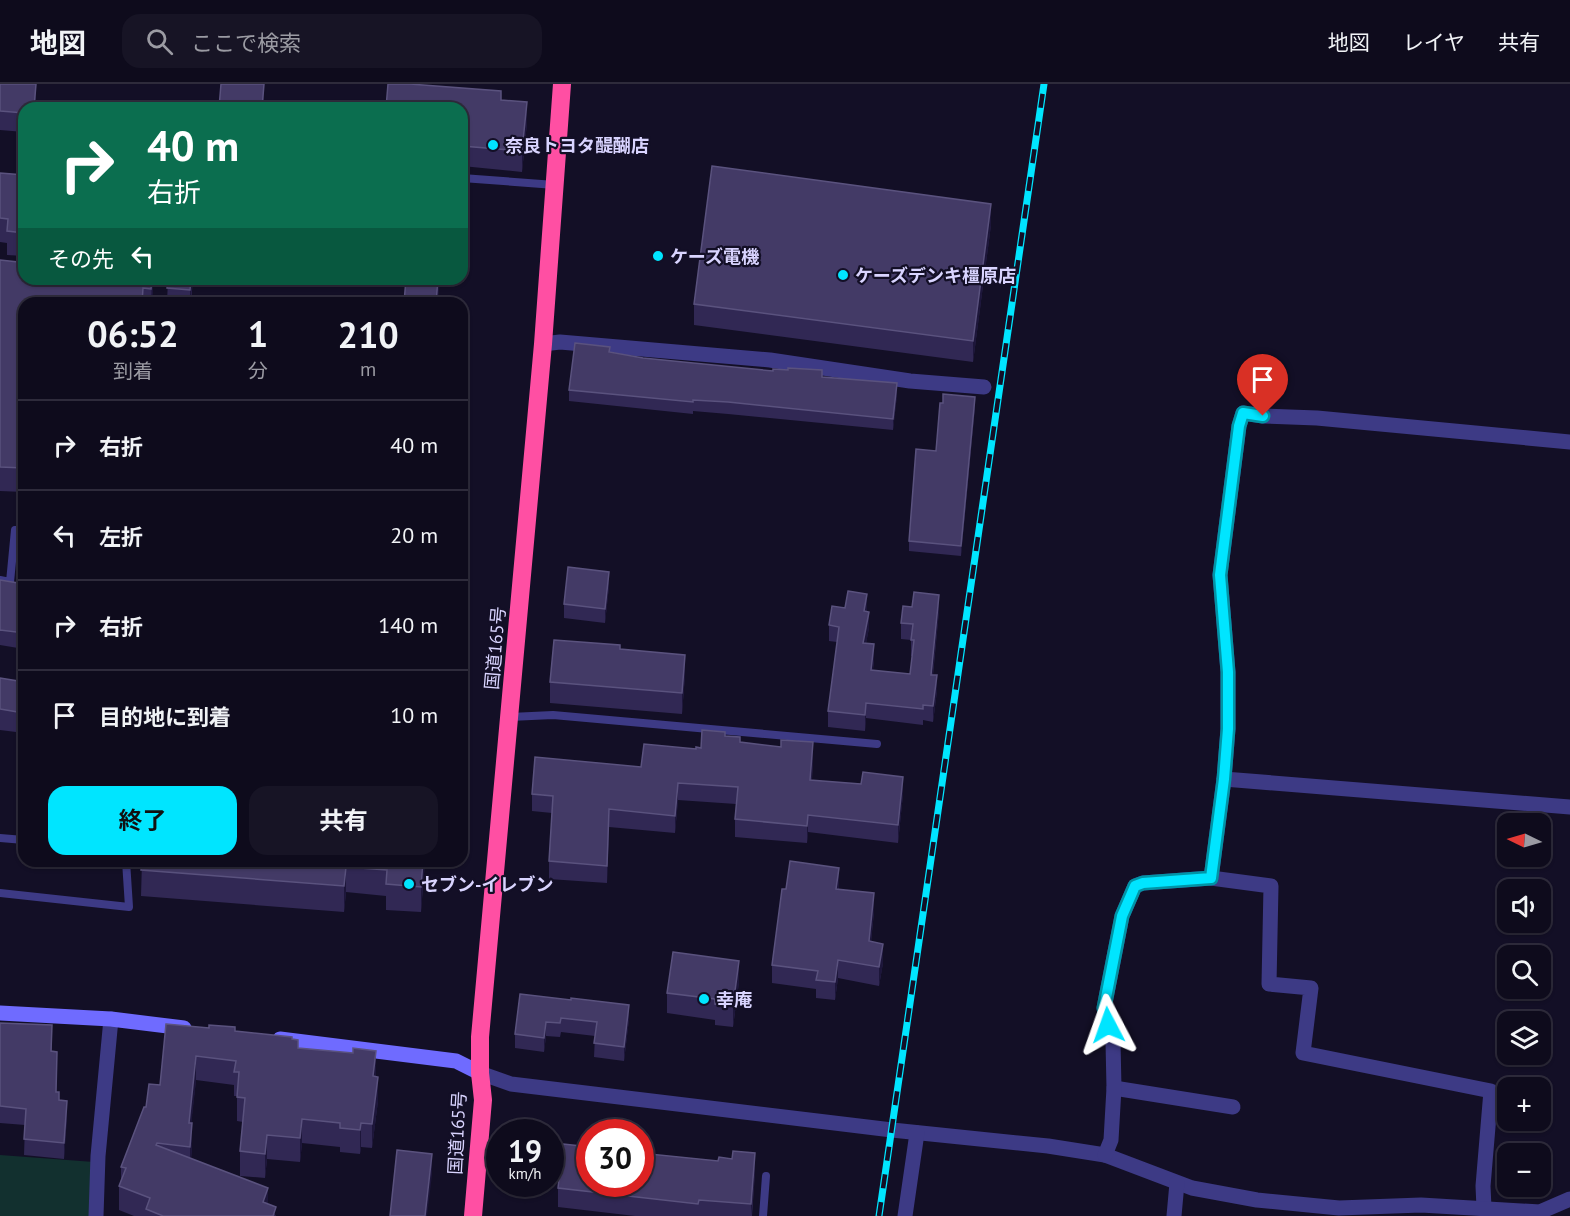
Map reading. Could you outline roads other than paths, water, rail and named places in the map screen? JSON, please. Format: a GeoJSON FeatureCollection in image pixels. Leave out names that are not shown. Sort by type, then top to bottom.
{"type":"FeatureCollection","features":[{"type":"Feature","properties":{"kind":"highway","name":"国道165号"},"geometry":{"type":"LineString","coordinates":[[473,1216],[483,1100],[480,1037],[543,344],[562,84]]}},
{"type":"Feature","properties":{"kind":"street"},"geometry":{"type":"LineString","coordinates":[[543,344],[560,342],[770,360],[910,381],[984,387]]}},
{"type":"Feature","properties":{"kind":"street"},"geometry":{"type":"LineString","coordinates":[[1211,878],[1228,729],[1228,672],[1220,575],[1239,426],[1243,413],[1570,442]]}},
{"type":"Feature","properties":{"kind":"street"},"geometry":{"type":"LineString","coordinates":[[1224,779],[1570,807]]}},
{"type":"Feature","properties":{"kind":"street"},"geometry":{"type":"LineString","coordinates":[[1105,1155],[1111,1140],[1114,1088],[1113,1042],[1104,1008],[1122,916],[1135,886],[1143,883],[1211,878],[1271,886],[1269,984],[1311,988],[1303,1053],[1491,1091],[1483,1186],[1484,1208]]}},
{"type":"Feature","properties":{"kind":"street"},"geometry":{"type":"LineString","coordinates":[[0,1013],[111,1019],[202,1030]]}},
{"type":"Feature","properties":{"kind":"street"},"geometry":{"type":"LineString","coordinates":[[96,1216],[98,1156],[111,1019]]}},
{"type":"Feature","properties":{"kind":"street"},"geometry":{"type":"LineString","coordinates":[[271,1038],[456,1061],[511,1084],[917,1133],[1048,1146],[1105,1155],[1192,1188],[1257,1200],[1339,1208],[1421,1205],[1540,1212],[1570,1199]]}},
{"type":"Feature","properties":{"kind":"street"},"geometry":{"type":"LineString","coordinates":[[1114,1088],[1233,1107]]}},
{"type":"Feature","properties":{"kind":"street"},"geometry":{"type":"LineString","coordinates":[[904,1216],[917,1133]]}},
{"type":"Feature","properties":{"kind":"street"},"geometry":{"type":"LineString","coordinates":[[1174,1216],[1177,1183]]}},
{"type":"Feature","properties":{"kind":"lane"},"geometry":{"type":"LineString","coordinates":[[468,179],[555,186]]}},
{"type":"Feature","properties":{"kind":"lane"},"geometry":{"type":"LineString","coordinates":[[0,580],[9,582],[15,530]]}},
{"type":"Feature","properties":{"kind":"lane"},"geometry":{"type":"LineString","coordinates":[[510,717],[553,716],[878,744]]}},
{"type":"Feature","properties":{"kind":"lane"},"geometry":{"type":"LineString","coordinates":[[0,838],[18,840]]}},
{"type":"Feature","properties":{"kind":"lane"},"geometry":{"type":"LineString","coordinates":[[0,893],[129,907],[126,867]]}},
{"type":"Feature","properties":{"kind":"lane"},"geometry":{"type":"LineString","coordinates":[[763,1216],[766,1176]]}},
{"type":"Feature","properties":{"kind":"railway"},"geometry":{"type":"LineString","coordinates":[[879,1216],[1044,84]]}},
{"type":"Feature","properties":{"kind":"place","name":"奈良トヨタ醍醐店"},"geometry":{"type":"Point","coordinates":[493,145]}},
{"type":"Feature","properties":{"kind":"place","name":"ケーズ電機"},"geometry":{"type":"Point","coordinates":[658,256]}},
{"type":"Feature","properties":{"kind":"place","name":"ケーズデンキ橿原店"},"geometry":{"type":"Point","coordinates":[843,275]}},
{"type":"Feature","properties":{"kind":"place","name":"セブン-イレブン"},"geometry":{"type":"Point","coordinates":[409,884]}},
{"type":"Feature","properties":{"kind":"place","name":"幸庵"},"geometry":{"type":"Point","coordinates":[704,999]}}]}
